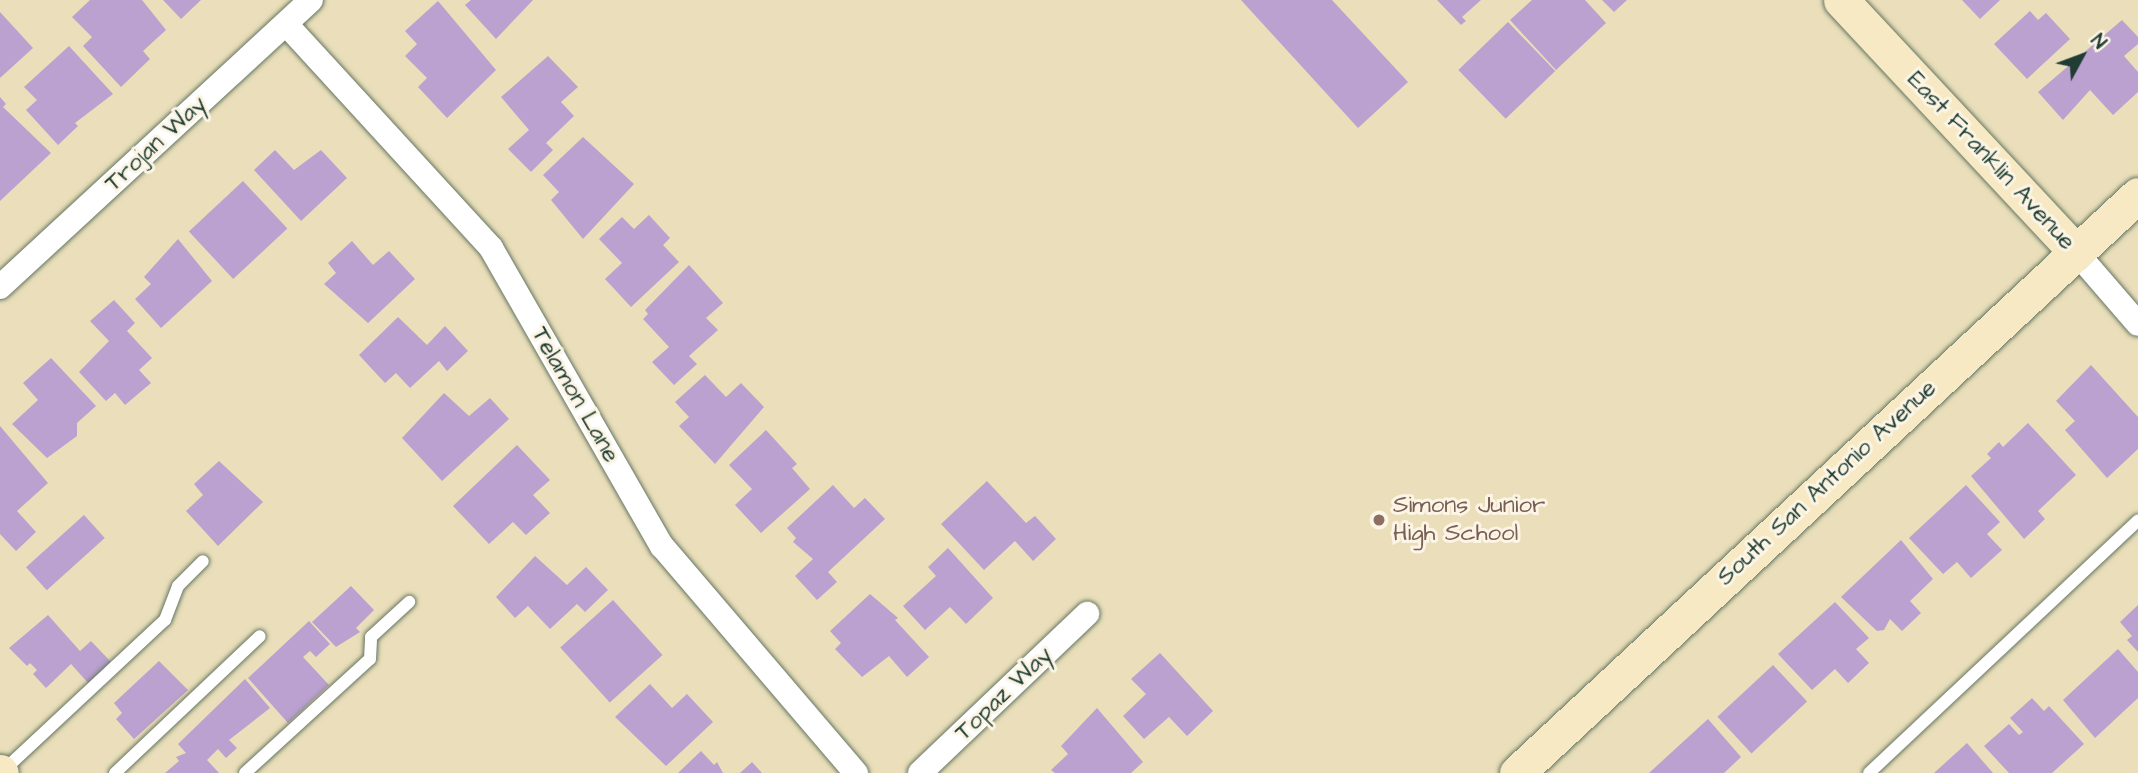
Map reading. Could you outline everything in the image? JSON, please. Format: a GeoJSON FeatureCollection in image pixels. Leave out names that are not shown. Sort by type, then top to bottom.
{"type":"FeatureCollection","features":[{"type":"Feature","properties":{"kind":"street","name":"Trojan Way"},"geometry":{"type":"LineString","coordinates":[[0,287],[311,0]]}},
{"type":"Feature","properties":{"kind":"street","name":"East Franklin Avenue"},"geometry":{"type":"LineString","coordinates":[[1841,0],[2075,251],[2138,324]]}},
{"type":"Feature","properties":{"kind":"street","name":"Telamon Lane"},"geometry":{"type":"LineString","coordinates":[[286,24],[491,248],[662,546],[856,773]]}},
{"type":"Feature","properties":{"kind":"street","name":"South San Antonio Avenue"},"geometry":{"type":"LineString","coordinates":[[1517,773],[2138,195]]}},
{"type":"Feature","properties":{"kind":"street","name":"Topaz Way"},"geometry":{"type":"LineString","coordinates":[[920,773],[1087,614]]}},
{"type":"Feature","properties":{"kind":"lane"},"geometry":{"type":"LineString","coordinates":[[1869,773],[2138,520]]}},
{"type":"Feature","properties":{"kind":"lane"},"geometry":{"type":"LineString","coordinates":[[0,773],[165,620],[178,586],[203,561]]}},
{"type":"Feature","properties":{"kind":"lane"},"geometry":{"type":"LineString","coordinates":[[245,773],[370,659],[371,637],[409,602]]}},
{"type":"Feature","properties":{"kind":"lane"},"geometry":{"type":"LineString","coordinates":[[115,773],[260,636]]}},
{"type":"Feature","properties":{"kind":"building"},"geometry":{"type":"Polygon","coordinates":[[[90,0],[142,0],[166,30],[143,51],[150,59],[121,87],[83,46],[92,37],[72,17],[90,0]]]}},
{"type":"Feature","properties":{"kind":"building"},"geometry":{"type":"Polygon","coordinates":[[[163,0],[201,0],[181,19],[163,0]]]}},
{"type":"Feature","properties":{"kind":"building"},"geometry":{"type":"Polygon","coordinates":[[[471,0],[533,0],[496,39],[465,5],[471,0]]]}},
{"type":"Feature","properties":{"kind":"building"},"geometry":{"type":"Polygon","coordinates":[[[1241,0],[1332,0],[1408,82],[1358,128],[1241,0]]]}},
{"type":"Feature","properties":{"kind":"building"},"geometry":{"type":"Polygon","coordinates":[[[1437,0],[1481,0],[1462,17],[1466,21],[1461,25],[1437,0]]]}},
{"type":"Feature","properties":{"kind":"building"},"geometry":{"type":"Polygon","coordinates":[[[1532,0],[1585,0],[1606,23],[1556,70],[1510,20],[1532,0]]]}},
{"type":"Feature","properties":{"kind":"building"},"geometry":{"type":"Polygon","coordinates":[[[1602,0],[1627,0],[1614,12],[1602,0]]]}},
{"type":"Feature","properties":{"kind":"building"},"geometry":{"type":"Polygon","coordinates":[[[1962,0],[2000,0],[1980,19],[1962,0]]]}},
{"type":"Feature","properties":{"kind":"building"},"geometry":{"type":"Polygon","coordinates":[[[438,1],[496,70],[447,118],[418,87],[427,78],[405,56],[417,44],[405,31],[438,1]]]}},
{"type":"Feature","properties":{"kind":"building"},"geometry":{"type":"Polygon","coordinates":[[[2030,11],[2038,20],[2046,13],[2070,39],[2027,79],[1994,44],[2030,11]]]}},
{"type":"Feature","properties":{"kind":"building"},"geometry":{"type":"Polygon","coordinates":[[[0,12],[33,48],[0,78],[0,12]]]}},
{"type":"Feature","properties":{"kind":"building"},"geometry":{"type":"Polygon","coordinates":[[[2122,20],[2138,37],[2138,44],[2124,56],[2138,72],[2138,92],[2113,115],[2090,90],[2063,120],[2038,92],[2122,20]]]}},
{"type":"Feature","properties":{"kind":"building"},"geometry":{"type":"Polygon","coordinates":[[[1508,22],[1555,71],[1506,119],[1458,70],[1508,22]]]}},
{"type":"Feature","properties":{"kind":"building"},"geometry":{"type":"Polygon","coordinates":[[[69,46],[113,94],[75,123],[78,126],[58,145],[26,110],[37,100],[24,87],[69,46]]]}},
{"type":"Feature","properties":{"kind":"building"},"geometry":{"type":"Polygon","coordinates":[[[548,56],[578,87],[561,102],[574,116],[546,143],[553,150],[531,172],[508,149],[529,130],[501,97],[548,56]]]}},
{"type":"Feature","properties":{"kind":"building"},"geometry":{"type":"Polygon","coordinates":[[[0,97],[6,104],[3,107],[51,153],[0,201],[0,97]]]}},
{"type":"Feature","properties":{"kind":"building"},"geometry":{"type":"Polygon","coordinates":[[[583,137],[634,184],[583,239],[551,200],[559,192],[543,175],[583,137]]]}},
{"type":"Feature","properties":{"kind":"building"},"geometry":{"type":"Polygon","coordinates":[[[275,150],[294,170],[321,150],[347,178],[301,221],[254,170],[275,150]]]}},
{"type":"Feature","properties":{"kind":"building"},"geometry":{"type":"Polygon","coordinates":[[[243,181],[287,229],[233,279],[189,231],[243,181]]]}},
{"type":"Feature","properties":{"kind":"building"},"geometry":{"type":"Polygon","coordinates":[[[649,215],[670,238],[663,245],[679,262],[631,307],[605,279],[622,263],[599,239],[622,217],[634,229],[649,215]]]}},
{"type":"Feature","properties":{"kind":"building"},"geometry":{"type":"Polygon","coordinates":[[[178,239],[212,281],[161,328],[135,299],[151,284],[144,277],[178,239]]]}},
{"type":"Feature","properties":{"kind":"building"},"geometry":{"type":"Polygon","coordinates":[[[352,241],[373,265],[389,251],[415,279],[368,323],[324,284],[336,273],[328,263],[352,241]]]}},
{"type":"Feature","properties":{"kind":"building"},"geometry":{"type":"Polygon","coordinates":[[[689,265],[723,303],[706,318],[718,330],[689,356],[697,364],[674,385],[652,362],[669,347],[643,319],[648,314],[645,310],[689,265]]]}},
{"type":"Feature","properties":{"kind":"building"},"geometry":{"type":"Polygon","coordinates":[[[114,300],[135,323],[127,331],[152,358],[139,370],[151,383],[125,405],[115,393],[106,401],[79,372],[109,341],[90,321],[114,300]]]}},
{"type":"Feature","properties":{"kind":"building"},"geometry":{"type":"Polygon","coordinates":[[[398,317],[427,345],[445,326],[468,351],[447,371],[439,361],[410,388],[396,373],[385,383],[359,355],[398,317]]]}},
{"type":"Feature","properties":{"kind":"building"},"geometry":{"type":"Polygon","coordinates":[[[51,358],[96,406],[77,423],[77,436],[47,458],[12,424],[38,400],[23,383],[51,358]]]}},
{"type":"Feature","properties":{"kind":"building"},"geometry":{"type":"Polygon","coordinates":[[[2091,365],[2138,417],[2138,449],[2107,478],[2065,430],[2075,421],[2056,401],[2091,365]]]}},
{"type":"Feature","properties":{"kind":"building"},"geometry":{"type":"Polygon","coordinates":[[[705,375],[726,397],[741,383],[764,407],[715,464],[679,426],[689,417],[675,402],[705,375]]]}},
{"type":"Feature","properties":{"kind":"building"},"geometry":{"type":"Polygon","coordinates":[[[444,393],[469,416],[490,398],[509,419],[442,481],[402,438],[444,393]]]}},
{"type":"Feature","properties":{"kind":"building"},"geometry":{"type":"Polygon","coordinates":[[[2028,423],[2076,475],[2038,511],[2045,519],[2024,539],[1971,476],[1991,458],[1987,454],[1999,442],[2003,447],[2028,423]]]}},
{"type":"Feature","properties":{"kind":"building"},"geometry":{"type":"Polygon","coordinates":[[[0,426],[48,483],[17,511],[36,532],[16,551],[0,534],[0,426]]]}},
{"type":"Feature","properties":{"kind":"building"},"geometry":{"type":"Polygon","coordinates":[[[766,430],[797,464],[792,468],[810,489],[761,533],[735,505],[752,489],[729,465],[766,430]]]}},
{"type":"Feature","properties":{"kind":"building"},"geometry":{"type":"Polygon","coordinates":[[[517,445],[550,480],[533,495],[550,513],[526,535],[513,522],[489,544],[453,506],[517,445]]]}},
{"type":"Feature","properties":{"kind":"building"},"geometry":{"type":"Polygon","coordinates":[[[219,461],[263,502],[218,546],[186,511],[203,495],[194,484],[219,461]]]}},
{"type":"Feature","properties":{"kind":"building"},"geometry":{"type":"Polygon","coordinates":[[[987,481],[1026,523],[1035,516],[1056,539],[1033,561],[1015,541],[984,570],[941,524],[987,481]]]}},
{"type":"Feature","properties":{"kind":"building"},"geometry":{"type":"Polygon","coordinates":[[[833,485],[854,508],[865,498],[885,519],[828,572],[837,582],[817,600],[795,576],[813,559],[793,542],[796,538],[787,528],[833,485]]]}},
{"type":"Feature","properties":{"kind":"building"},"geometry":{"type":"Polygon","coordinates":[[[1966,485],[2000,522],[1987,534],[2002,550],[1971,578],[1957,562],[1943,574],[1909,538],[1966,485]]]}},
{"type":"Feature","properties":{"kind":"building"},"geometry":{"type":"Polygon","coordinates":[[[84,515],[105,538],[47,590],[26,567],[84,515]]]}},
{"type":"Feature","properties":{"kind":"building"},"geometry":{"type":"Polygon","coordinates":[[[1901,540],[1933,579],[1910,601],[1921,613],[1902,631],[1890,619],[1884,630],[1877,631],[1841,597],[1901,540]]]}},
{"type":"Feature","properties":{"kind":"building"},"geometry":{"type":"Polygon","coordinates":[[[948,548],[993,598],[966,624],[950,607],[925,630],[903,606],[936,576],[928,567],[948,548]]]}},
{"type":"Feature","properties":{"kind":"building"},"geometry":{"type":"Polygon","coordinates":[[[535,556],[567,585],[586,567],[608,590],[585,612],[577,604],[550,629],[528,606],[515,618],[496,597],[535,556]]]}},
{"type":"Feature","properties":{"kind":"building"},"geometry":{"type":"Polygon","coordinates":[[[351,586],[374,610],[356,628],[360,632],[336,647],[312,622],[351,586]]]}},
{"type":"Feature","properties":{"kind":"building"},"geometry":{"type":"Polygon","coordinates":[[[870,594],[898,618],[895,620],[929,657],[907,677],[889,656],[862,677],[835,649],[841,643],[830,631],[870,594]]]}},
{"type":"Feature","properties":{"kind":"building"},"geometry":{"type":"Polygon","coordinates":[[[613,600],[663,655],[610,703],[560,648],[613,600]]]}},
{"type":"Feature","properties":{"kind":"building"},"geometry":{"type":"Polygon","coordinates":[[[1835,602],[1869,638],[1856,649],[1869,663],[1848,683],[1835,669],[1812,690],[1778,654],[1835,602]]]}},
{"type":"Feature","properties":{"kind":"building"},"geometry":{"type":"Polygon","coordinates":[[[2138,605],[2138,652],[2127,640],[2132,636],[2120,622],[2138,605]]]}},
{"type":"Feature","properties":{"kind":"building"},"geometry":{"type":"Polygon","coordinates":[[[48,615],[80,651],[91,641],[112,663],[89,684],[71,664],[46,688],[33,674],[37,670],[30,663],[27,666],[9,648],[48,615]]]}},
{"type":"Feature","properties":{"kind":"building"},"geometry":{"type":"Polygon","coordinates":[[[309,621],[330,644],[316,657],[310,651],[303,657],[329,685],[288,723],[248,678],[309,621]]]}},
{"type":"Feature","properties":{"kind":"building"},"geometry":{"type":"Polygon","coordinates":[[[2118,649],[2138,672],[2138,698],[2095,738],[2063,700],[2118,649]]]}},
{"type":"Feature","properties":{"kind":"building"},"geometry":{"type":"Polygon","coordinates":[[[1160,653],[1213,711],[1187,736],[1169,717],[1144,739],[1123,716],[1146,694],[1131,679],[1160,653]]]}},
{"type":"Feature","properties":{"kind":"building"},"geometry":{"type":"Polygon","coordinates":[[[159,661],[188,690],[134,739],[116,719],[122,713],[114,703],[159,661]]]}},
{"type":"Feature","properties":{"kind":"building"},"geometry":{"type":"Polygon","coordinates":[[[1773,665],[1807,702],[1752,753],[1717,717],[1773,665]]]}},
{"type":"Feature","properties":{"kind":"building"},"geometry":{"type":"Polygon","coordinates":[[[245,679],[270,708],[229,740],[237,748],[226,758],[218,749],[207,760],[219,773],[165,773],[179,761],[176,757],[186,753],[178,744],[245,679]]]}},
{"type":"Feature","properties":{"kind":"building"},"geometry":{"type":"Polygon","coordinates":[[[650,684],[672,708],[687,694],[713,722],[666,766],[615,717],[650,684]]]}},
{"type":"Feature","properties":{"kind":"building"},"geometry":{"type":"Polygon","coordinates":[[[2032,698],[2044,711],[2049,706],[2084,744],[2052,773],[2009,773],[1984,746],[2009,724],[2019,735],[2023,732],[2010,718],[2032,698]]]}},
{"type":"Feature","properties":{"kind":"building"},"geometry":{"type":"Polygon","coordinates":[[[1097,708],[1143,762],[1131,773],[1055,773],[1051,770],[1068,754],[1061,746],[1097,708]]]}},
{"type":"Feature","properties":{"kind":"building"},"geometry":{"type":"Polygon","coordinates":[[[1708,719],[1741,757],[1724,773],[1649,773],[1708,719]]]}},
{"type":"Feature","properties":{"kind":"building"},"geometry":{"type":"Polygon","coordinates":[[[1967,743],[1993,773],[1934,773],[1967,743]]]}},
{"type":"Feature","properties":{"kind":"building"},"geometry":{"type":"Polygon","coordinates":[[[701,751],[714,765],[717,762],[723,773],[678,773],[701,751]]]}},
{"type":"Feature","properties":{"kind":"building"},"geometry":{"type":"Polygon","coordinates":[[[752,762],[762,773],[740,773],[752,762]]]}},
{"type":"Feature","properties":{"kind":"place","name":"Simons Junior High School"},"geometry":{"type":"Point","coordinates":[1379,520]}}]}
